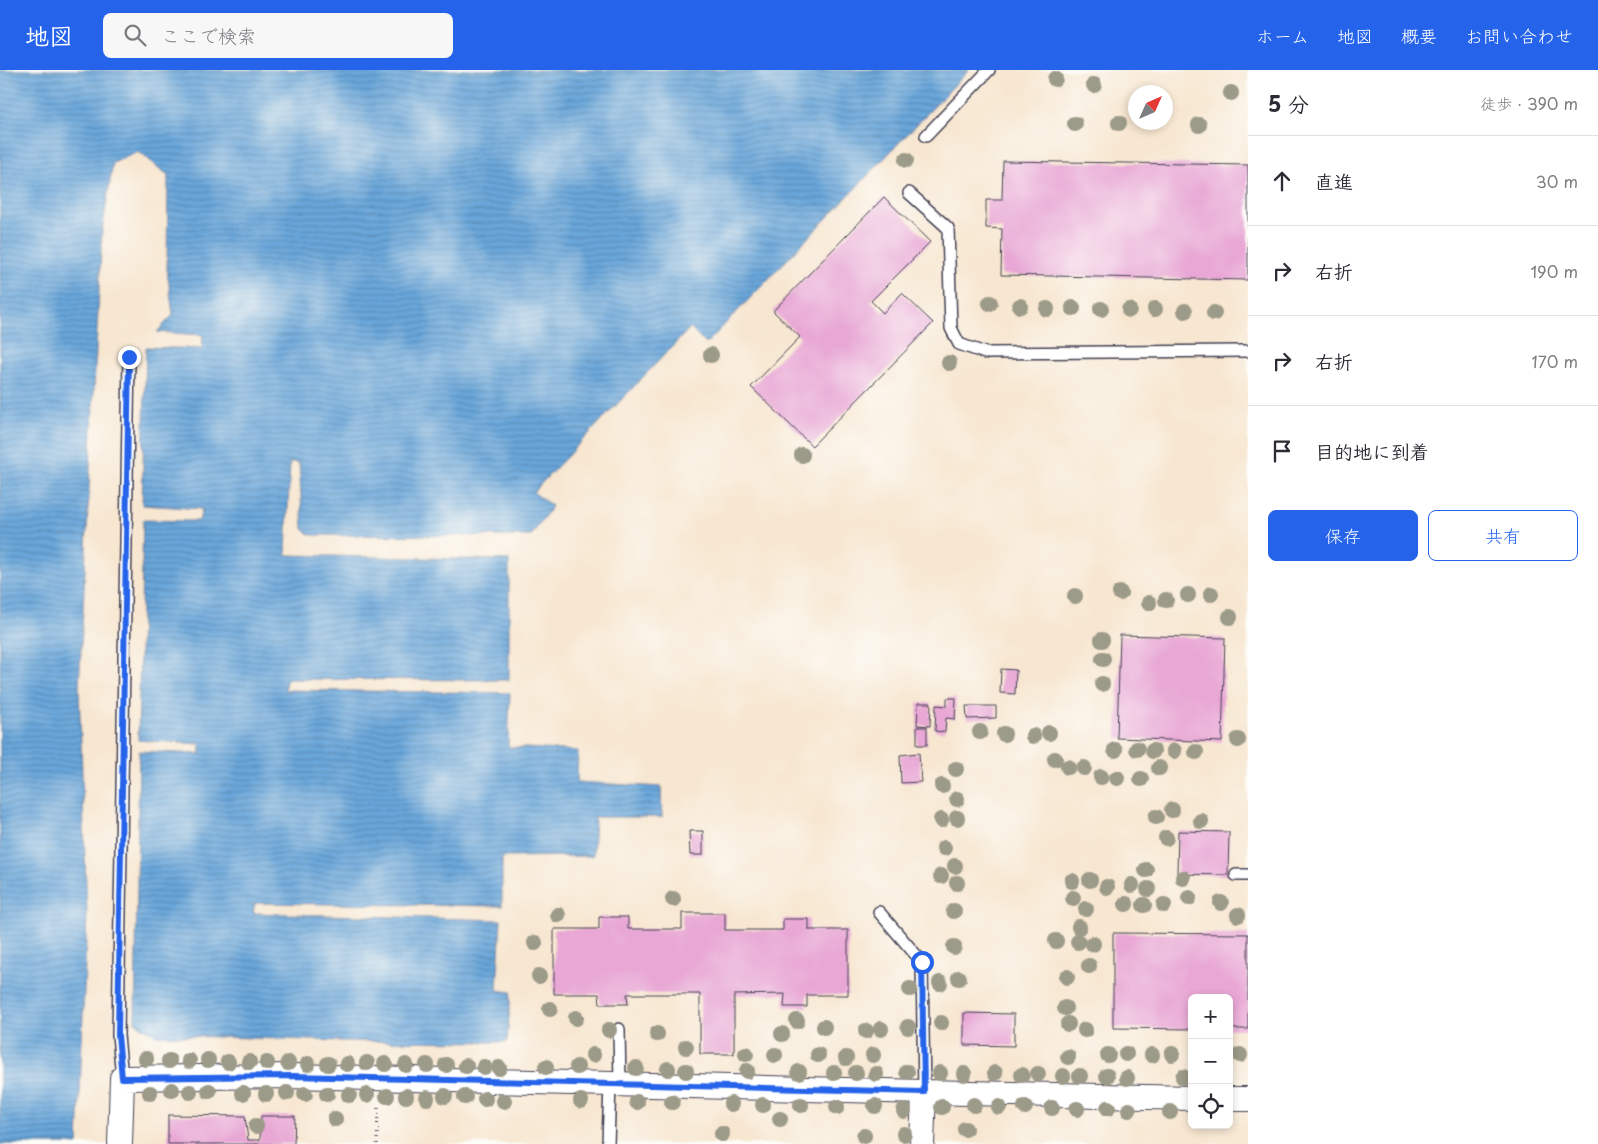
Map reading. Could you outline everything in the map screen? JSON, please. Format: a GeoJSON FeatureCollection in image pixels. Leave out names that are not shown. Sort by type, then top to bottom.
{"type":"FeatureCollection","features":[{"type":"Feature","properties":{"kind":"street"},"geometry":{"type":"LineString","coordinates":[[120,1144],[122,1078],[303,1077],[1188,1098]]}},
{"type":"Feature","properties":{"kind":"street"},"geometry":{"type":"LineString","coordinates":[[922,1144],[924,1092]]}},
{"type":"Feature","properties":{"kind":"street"},"geometry":{"type":"LineString","coordinates":[[1233,1098],[1248,1099]]}},
{"type":"Feature","properties":{"kind":"lane"},"geometry":{"type":"LineString","coordinates":[[926,136],[989,70]]}},
{"type":"Feature","properties":{"kind":"lane"},"geometry":{"type":"LineString","coordinates":[[908,193],[948,228],[951,328],[959,344],[985,353],[1248,352]]}},
{"type":"Feature","properties":{"kind":"lane"},"geometry":{"type":"LineString","coordinates":[[122,1078],[118,1035],[129,357]]}},
{"type":"Feature","properties":{"kind":"lane"},"geometry":{"type":"LineString","coordinates":[[879,912],[922,962],[924,1092]]}},
{"type":"Feature","properties":{"kind":"lane"},"geometry":{"type":"LineString","coordinates":[[608,1144],[619,1029]]}},
{"type":"Feature","properties":{"kind":"path"},"geometry":{"type":"LineString","coordinates":[[377,1144],[378,1105]]}},
{"type":"Feature","properties":{"kind":"water"},"geometry":{"type":"Polygon","coordinates":[[[0,70],[969,70],[706,344],[690,328],[533,492],[552,506],[531,536],[311,535],[303,529],[299,463],[290,462],[286,555],[509,560],[509,680],[286,679],[285,690],[510,693],[508,747],[578,751],[577,782],[661,787],[662,817],[595,817],[593,856],[502,857],[502,906],[255,903],[253,913],[501,920],[497,990],[511,992],[507,1042],[343,1041],[156,1035],[135,1022],[139,751],[201,754],[200,744],[138,740],[143,520],[199,521],[202,509],[142,505],[146,347],[202,349],[203,335],[157,332],[173,315],[167,270],[168,175],[138,152],[113,163],[102,231],[79,688],[87,913],[78,1144],[0,1144],[0,70]]]}},
{"type":"Feature","properties":{"kind":"building"},"geometry":{"type":"Polygon","coordinates":[[[1003,161],[1248,165],[1248,280],[1001,275],[1002,229],[986,228],[986,200],[1002,200],[1003,161]]]}},
{"type":"Feature","properties":{"kind":"building"},"geometry":{"type":"Polygon","coordinates":[[[884,197],[930,242],[871,301],[883,313],[902,293],[933,323],[812,446],[751,387],[800,337],[773,311],[884,197]]]}},
{"type":"Feature","properties":{"kind":"building"},"geometry":{"type":"Polygon","coordinates":[[[1120,635],[1225,638],[1222,742],[1117,738],[1120,635]]]}},
{"type":"Feature","properties":{"kind":"building"},"geometry":{"type":"Polygon","coordinates":[[[1001,669],[1016,670],[1015,694],[1000,693],[1001,669]]]}},
{"type":"Feature","properties":{"kind":"building"},"geometry":{"type":"Polygon","coordinates":[[[947,698],[956,698],[955,719],[946,718],[945,732],[935,731],[936,705],[947,706],[947,698]]]}},
{"type":"Feature","properties":{"kind":"building"},"geometry":{"type":"Polygon","coordinates":[[[918,703],[931,703],[930,726],[917,725],[918,703]]]}},
{"type":"Feature","properties":{"kind":"building"},"geometry":{"type":"Polygon","coordinates":[[[966,706],[996,706],[996,718],[967,719],[966,706]]]}},
{"type":"Feature","properties":{"kind":"building"},"geometry":{"type":"Polygon","coordinates":[[[917,727],[927,727],[927,745],[917,745],[917,727]]]}},
{"type":"Feature","properties":{"kind":"building"},"geometry":{"type":"Polygon","coordinates":[[[919,753],[921,782],[901,783],[900,755],[919,753]]]}},
{"type":"Feature","properties":{"kind":"building"},"geometry":{"type":"Polygon","coordinates":[[[689,831],[703,831],[703,855],[690,855],[689,831]]]}},
{"type":"Feature","properties":{"kind":"building"},"geometry":{"type":"Polygon","coordinates":[[[1178,831],[1229,832],[1228,875],[1177,874],[1178,831]]]}},
{"type":"Feature","properties":{"kind":"building"},"geometry":{"type":"Polygon","coordinates":[[[682,913],[725,913],[725,930],[783,930],[783,919],[809,919],[809,930],[848,930],[848,995],[807,995],[807,1007],[784,1007],[785,994],[734,995],[734,1054],[700,1054],[700,994],[627,994],[628,1004],[600,1004],[599,994],[554,994],[554,929],[599,929],[599,917],[628,917],[628,929],[682,929],[682,913]]]}},
{"type":"Feature","properties":{"kind":"building"},"geometry":{"type":"Polygon","coordinates":[[[1113,933],[1248,934],[1248,1029],[1233,1029],[1233,994],[1188,994],[1188,1029],[1113,1028],[1113,933]]]}},
{"type":"Feature","properties":{"kind":"building"},"geometry":{"type":"Polygon","coordinates":[[[964,1013],[1014,1014],[1014,1046],[964,1045],[964,1013]]]}},
{"type":"Feature","properties":{"kind":"building"},"geometry":{"type":"Polygon","coordinates":[[[168,1115],[245,1116],[248,1140],[260,1140],[261,1116],[295,1116],[294,1144],[168,1144],[168,1115]]]}},
{"type":"Feature","properties":{"kind":"route"},"geometry":{"type":"LineString","coordinates":[[129,357],[118,1035],[122,1078],[293,1076],[924,1092],[922,962]]}}]}
